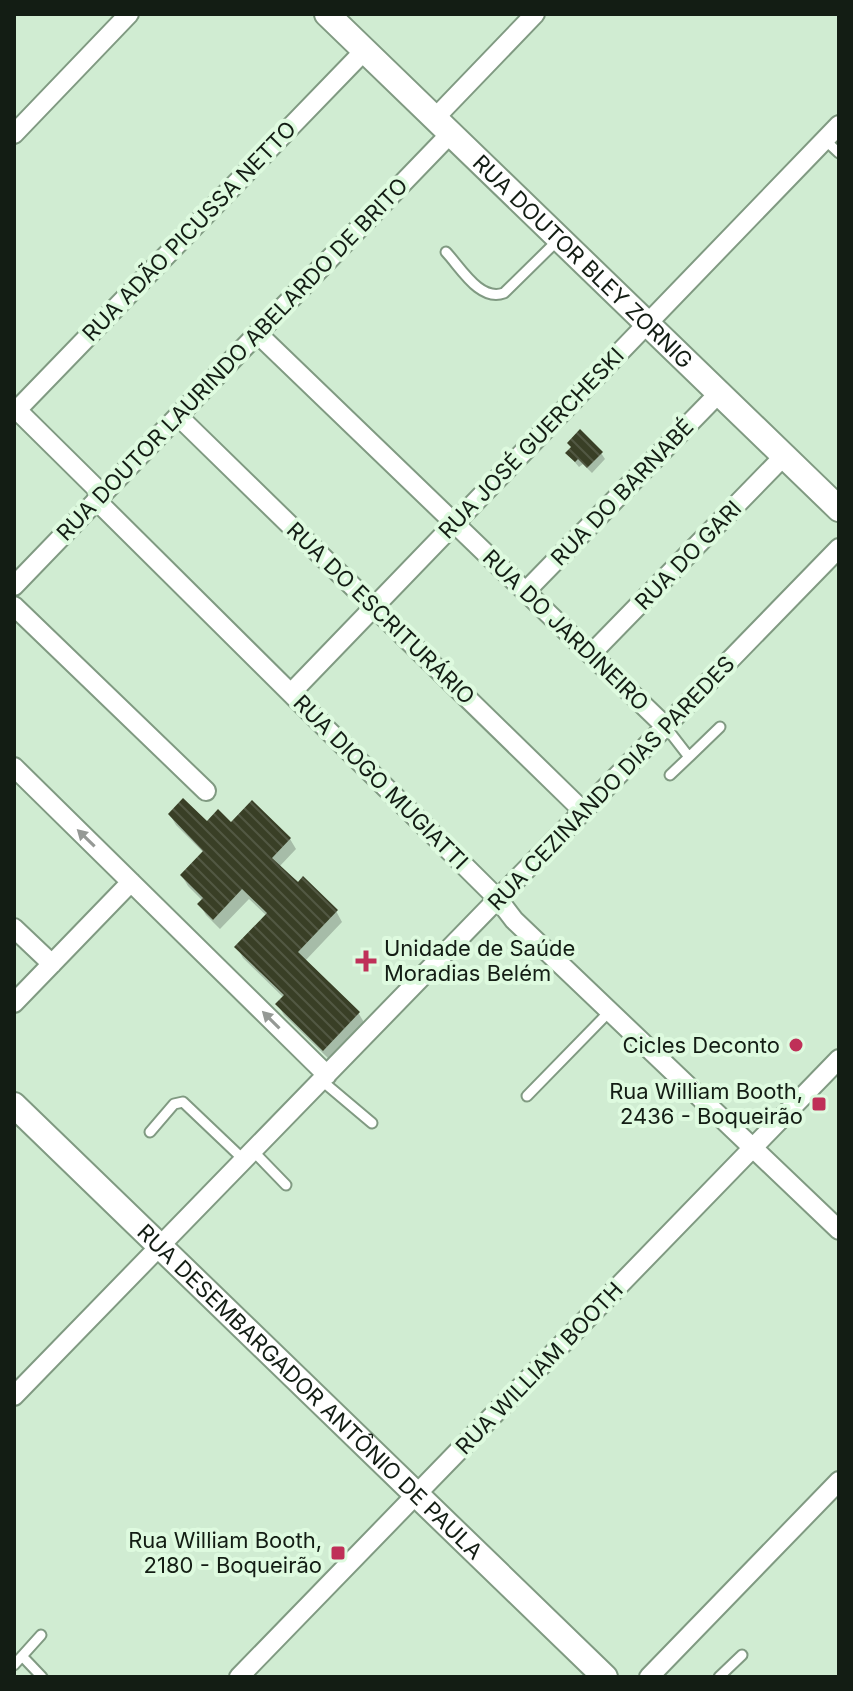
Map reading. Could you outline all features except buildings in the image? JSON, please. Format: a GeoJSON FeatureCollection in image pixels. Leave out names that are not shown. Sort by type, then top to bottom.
{"type":"FeatureCollection","features":[{"type":"Feature","properties":{"kind":"main road","name":"RUA DOUTOR BLEY ZORNIG"},"geometry":{"type":"LineString","coordinates":[[327,14],[839,509]]}},
{"type":"Feature","properties":{"kind":"main road","name":"RUA DESEMBARGADOR ANTÔNIO DE PAULA"},"geometry":{"type":"LineString","coordinates":[[14,1105],[605,1677]]}},
{"type":"Feature","properties":{"kind":"street"},"geometry":{"type":"LineString","coordinates":[[14,134],[129,14]]}},
{"type":"Feature","properties":{"kind":"street","name":"RUA DOUTOR LAURINDO ABELARDO DE BRITO"},"geometry":{"type":"LineString","coordinates":[[14,586],[258,334],[443,126],[535,14]]}},
{"type":"Feature","properties":{"kind":"street","name":"RUA ADÃO PICUSSA NETTO"},"geometry":{"type":"LineString","coordinates":[[15,410],[365,50]]}},
{"type":"Feature","properties":{"kind":"street","name":"RUA JOSÉ GUERCHESKI"},"geometry":{"type":"LineString","coordinates":[[291,693],[839,125]]}},
{"type":"Feature","properties":{"kind":"street","name":"RUA DO JARDINEIRO"},"geometry":{"type":"LineString","coordinates":[[258,334],[665,726]]}},
{"type":"Feature","properties":{"kind":"street","name":"RUA DO BARNABÉ"},"geometry":{"type":"LineString","coordinates":[[526,591],[719,393]]}},
{"type":"Feature","properties":{"kind":"street","name":"RUA DIOGO MUGIATTI"},"geometry":{"type":"LineString","coordinates":[[15,410],[291,693],[498,899],[514,920],[839,1230]]}},
{"type":"Feature","properties":{"kind":"street","name":"RUA DO ESCRITURÁRIO"},"geometry":{"type":"LineString","coordinates":[[178,416],[583,811]]}},
{"type":"Feature","properties":{"kind":"street","name":"RUA DO GARI"},"geometry":{"type":"LineString","coordinates":[[591,654],[784,456]]}},
{"type":"Feature","properties":{"kind":"street","name":"RUA CEZINANDO DIAS PAREDES"},"geometry":{"type":"LineString","coordinates":[[14,1396],[839,548]]}},
{"type":"Feature","properties":{"kind":"street"},"geometry":{"type":"LineString","coordinates":[[14,606],[206,791]]}},
{"type":"Feature","properties":{"kind":"street"},"geometry":{"type":"LineString","coordinates":[[14,767],[324,1077]]}},
{"type":"Feature","properties":{"kind":"street"},"geometry":{"type":"LineString","coordinates":[[14,1003],[131,882]]}},
{"type":"Feature","properties":{"kind":"street"},"geometry":{"type":"LineString","coordinates":[[14,928],[52,964]]}},
{"type":"Feature","properties":{"kind":"street","name":"RUA WILLIAM BOOTH"},"geometry":{"type":"LineString","coordinates":[[239,1677],[839,1059]]}},
{"type":"Feature","properties":{"kind":"street"},"geometry":{"type":"LineString","coordinates":[[649,1677],[839,1481]]}},
{"type":"Feature","properties":{"kind":"lane"},"geometry":{"type":"LineString","coordinates":[[825,140],[839,153]]}},
{"type":"Feature","properties":{"kind":"lane"},"geometry":{"type":"LineString","coordinates":[[446,252],[483,293],[495,296],[504,293],[560,239]]}},
{"type":"Feature","properties":{"kind":"lane"},"geometry":{"type":"LineString","coordinates":[[665,726],[689,757]]}},
{"type":"Feature","properties":{"kind":"lane"},"geometry":{"type":"LineString","coordinates":[[670,775],[720,727]]}},
{"type":"Feature","properties":{"kind":"lane"},"geometry":{"type":"LineString","coordinates":[[527,1096],[610,1011]]}},
{"type":"Feature","properties":{"kind":"lane"},"geometry":{"type":"LineString","coordinates":[[324,1077],[372,1123]]}},
{"type":"Feature","properties":{"kind":"lane"},"geometry":{"type":"LineString","coordinates":[[150,1132],[174,1104],[183,1102],[286,1185]]}},
{"type":"Feature","properties":{"kind":"lane"},"geometry":{"type":"LineString","coordinates":[[14,1665],[41,1635]]}},
{"type":"Feature","properties":{"kind":"lane"},"geometry":{"type":"LineString","coordinates":[[719,1677],[742,1655]]}},
{"type":"Feature","properties":{"kind":"lane"},"geometry":{"type":"LineString","coordinates":[[22,1656],[42,1677]]}},
{"type":"Feature","properties":{"kind":"place","name":"Unidade de Saúde Moradias Belém"},"geometry":{"type":"Point","coordinates":[366,961]}},
{"type":"Feature","properties":{"kind":"place","name":"Cicles Deconto"},"geometry":{"type":"Point","coordinates":[796,1045]}},
{"type":"Feature","properties":{"kind":"place","name":"Rua William Booth, 2436 - Boqueirão"},"geometry":{"type":"Point","coordinates":[819,1104]}},
{"type":"Feature","properties":{"kind":"place","name":"Rua William Booth, 2180 - Boqueirão"},"geometry":{"type":"Point","coordinates":[338,1553]}}]}
